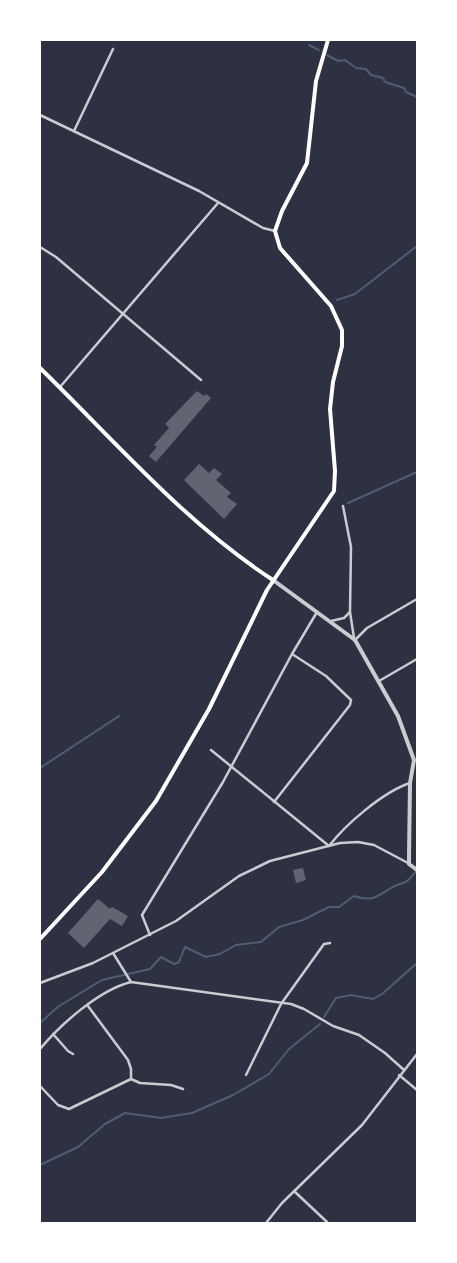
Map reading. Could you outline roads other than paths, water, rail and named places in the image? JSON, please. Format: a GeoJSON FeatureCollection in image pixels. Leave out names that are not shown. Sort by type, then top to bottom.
{"type":"FeatureCollection","features":[{"type":"Feature","properties":{"kind":"main road"},"geometry":{"type":"LineString","coordinates":[[40,939],[102,872],[156,801],[188,749],[252,618],[273,580],[334,491],[336,471],[330,409],[343,338],[336,314],[280,248],[275,231],[282,211],[307,163],[316,81],[328,40]]}},
{"type":"Feature","properties":{"kind":"main road"},"geometry":{"type":"LineString","coordinates":[[40,368],[189,514],[217,538],[273,580]]}},
{"type":"Feature","properties":{"kind":"street"},"geometry":{"type":"LineString","coordinates":[[74,131],[113,50]]}},
{"type":"Feature","properties":{"kind":"street"},"geometry":{"type":"LineString","coordinates":[[40,115],[199,191],[263,228],[275,231]]}},
{"type":"Feature","properties":{"kind":"street"},"geometry":{"type":"LineString","coordinates":[[60,387],[218,203]]}},
{"type":"Feature","properties":{"kind":"street"},"geometry":{"type":"LineString","coordinates":[[40,247],[56,257],[201,380]]}},
{"type":"Feature","properties":{"kind":"street"},"geometry":{"type":"LineString","coordinates":[[343,506],[351,548],[350,612],[355,640]]}},
{"type":"Feature","properties":{"kind":"street"},"geometry":{"type":"LineString","coordinates":[[273,580],[318,611],[355,640],[380,681],[405,730],[416,767],[410,783],[411,865]]}},
{"type":"Feature","properties":{"kind":"street"},"geometry":{"type":"LineString","coordinates":[[355,640],[367,628],[417,599]]}},
{"type":"Feature","properties":{"kind":"street"},"geometry":{"type":"LineString","coordinates":[[150,935],[142,915],[232,767],[292,654],[318,611]]}},
{"type":"Feature","properties":{"kind":"street"},"geometry":{"type":"LineString","coordinates":[[331,621],[344,618],[350,612]]}},
{"type":"Feature","properties":{"kind":"street"},"geometry":{"type":"LineString","coordinates":[[274,802],[350,706],[351,700],[326,676],[292,654]]}},
{"type":"Feature","properties":{"kind":"street"},"geometry":{"type":"LineString","coordinates":[[380,681],[417,659]]}},
{"type":"Feature","properties":{"kind":"street"},"geometry":{"type":"LineString","coordinates":[[211,750],[329,846]]}},
{"type":"Feature","properties":{"kind":"street"},"geometry":{"type":"LineString","coordinates":[[329,846],[355,820],[398,788],[410,783]]}},
{"type":"Feature","properties":{"kind":"street"},"geometry":{"type":"LineString","coordinates":[[336,837],[340,843]]}},
{"type":"Feature","properties":{"kind":"street"},"geometry":{"type":"LineString","coordinates":[[40,983],[55,979],[113,953],[184,917],[250,869],[270,861],[340,843],[366,842],[417,870]]}},
{"type":"Feature","properties":{"kind":"street"},"geometry":{"type":"LineString","coordinates":[[246,1075],[281,1004],[324,944],[330,942]]}},
{"type":"Feature","properties":{"kind":"street"},"geometry":{"type":"LineString","coordinates":[[113,953],[131,982]]}},
{"type":"Feature","properties":{"kind":"street"},"geometry":{"type":"LineString","coordinates":[[40,1049],[53,1034],[88,1006],[118,986],[131,982],[304,1009],[333,1026],[359,1034],[404,1070]]}},
{"type":"Feature","properties":{"kind":"street"},"geometry":{"type":"LineString","coordinates":[[88,1006],[128,1060],[131,1069],[130,1079]]}},
{"type":"Feature","properties":{"kind":"street"},"geometry":{"type":"LineString","coordinates":[[53,1034],[73,1054]]}},
{"type":"Feature","properties":{"kind":"street"},"geometry":{"type":"LineString","coordinates":[[266,1223],[294,1191],[362,1125],[417,1054]]}},
{"type":"Feature","properties":{"kind":"street"},"geometry":{"type":"LineString","coordinates":[[400,1075],[417,1090]]}},
{"type":"Feature","properties":{"kind":"street"},"geometry":{"type":"LineString","coordinates":[[40,1086],[61,1108],[69,1109],[130,1079],[140,1082],[171,1085],[183,1089]]}},
{"type":"Feature","properties":{"kind":"street"},"geometry":{"type":"LineString","coordinates":[[294,1191],[327,1222]]}},
{"type":"Feature","properties":{"kind":"waterway"},"geometry":{"type":"LineString","coordinates":[[309,45],[319,50]]}},
{"type":"Feature","properties":{"kind":"waterway"},"geometry":{"type":"LineString","coordinates":[[327,55],[338,61],[345,60],[356,68],[366,69],[371,75],[383,78],[385,82],[404,88],[406,92],[417,97]]}},
{"type":"Feature","properties":{"kind":"waterway"},"geometry":{"type":"LineString","coordinates":[[337,300],[355,294],[417,246]]}},
{"type":"Feature","properties":{"kind":"waterway"},"geometry":{"type":"LineString","coordinates":[[348,503],[417,472]]}},
{"type":"Feature","properties":{"kind":"waterway"},"geometry":{"type":"LineString","coordinates":[[40,768],[119,716]]}},
{"type":"Feature","properties":{"kind":"waterway"},"geometry":{"type":"LineString","coordinates":[[40,1023],[59,1006],[102,980],[150,969],[161,957],[174,964],[179,962],[185,947],[206,957],[220,954],[236,945],[261,942],[279,927],[303,920],[329,907],[339,907],[354,896],[366,899],[378,896],[407,881],[416,871]]}},
{"type":"Feature","properties":{"kind":"waterway"},"geometry":{"type":"LineString","coordinates":[[324,1017],[336,998],[351,995],[373,999],[382,994],[417,963]]}},
{"type":"Feature","properties":{"kind":"waterway"},"geometry":{"type":"LineString","coordinates":[[40,1165],[78,1147],[105,1124],[125,1113],[161,1118],[192,1113],[233,1095],[269,1074],[289,1049],[320,1024]]}}]}
